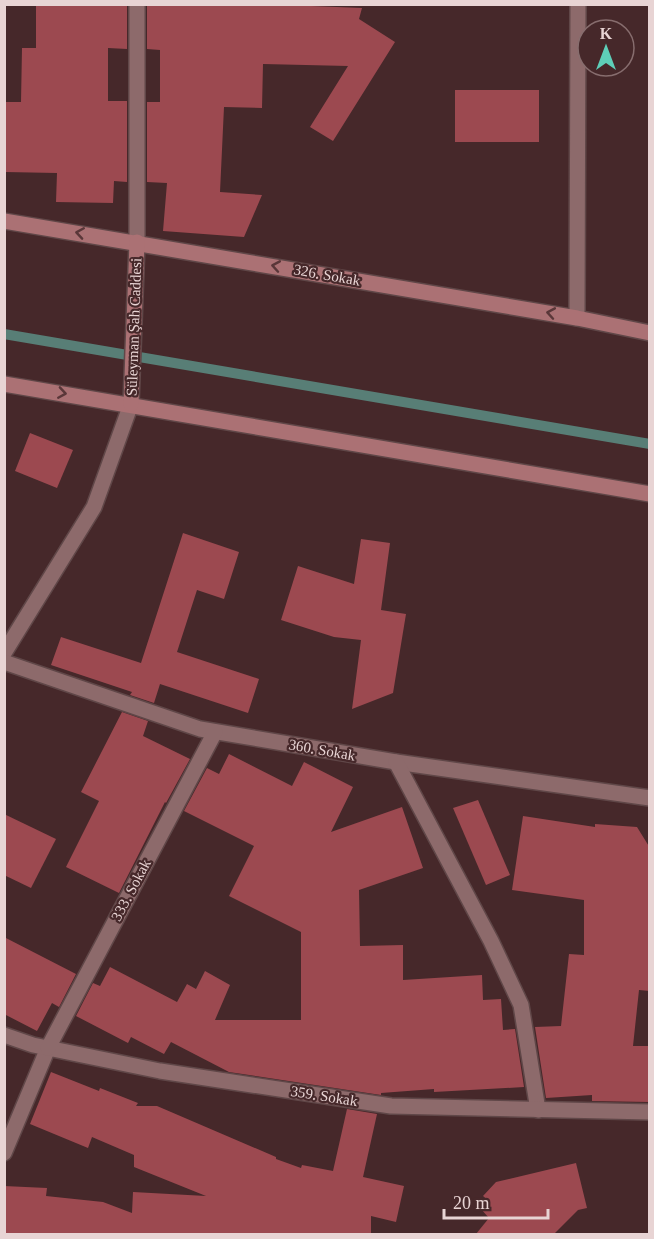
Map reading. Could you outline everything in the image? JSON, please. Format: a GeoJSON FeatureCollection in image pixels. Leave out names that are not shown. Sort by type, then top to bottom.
{"type":"FeatureCollection","features":[{"type":"Feature","properties":{"kind":"street","name":"Süleyman Şah Caddesi"},"geometry":{"type":"LineString","coordinates":[[4,653],[94,507],[131,404],[137,242],[137,4]]}},
{"type":"Feature","properties":{"kind":"street"},"geometry":{"type":"LineString","coordinates":[[576,318],[578,4]]}},
{"type":"Feature","properties":{"kind":"street","name":"326. Sokak"},"geometry":{"type":"LineString","coordinates":[[4,221],[576,318],[650,333]]}},
{"type":"Feature","properties":{"kind":"street"},"geometry":{"type":"LineString","coordinates":[[4,384],[650,494]]}},
{"type":"Feature","properties":{"kind":"street","name":"360. Sokak"},"geometry":{"type":"LineString","coordinates":[[4,662],[200,729],[396,762],[650,798]]}},
{"type":"Feature","properties":{"kind":"street","name":"333. Sokak"},"geometry":{"type":"LineString","coordinates":[[4,1153],[48,1048],[215,732]]}},
{"type":"Feature","properties":{"kind":"street"},"geometry":{"type":"LineString","coordinates":[[396,762],[490,941],[520,1005],[538,1110]]}},
{"type":"Feature","properties":{"kind":"street","name":"359. Sokak"},"geometry":{"type":"LineString","coordinates":[[4,1035],[48,1048],[160,1071],[391,1106],[650,1113]]}},
{"type":"Feature","properties":{"kind":"building"},"geometry":{"type":"Polygon","coordinates":[[[36,4],[127,4],[127,49],[108,48],[108,101],[127,101],[127,182],[114,181],[113,203],[56,202],[57,173],[5,172],[4,102],[21,102],[22,48],[36,48],[36,4]]]}},
{"type":"Feature","properties":{"kind":"building"},"geometry":{"type":"Polygon","coordinates":[[[147,4],[261,4],[362,8],[359,19],[395,42],[333,141],[310,127],[348,66],[263,64],[262,108],[224,107],[220,192],[262,195],[244,237],[163,231],[167,183],[147,182],[147,102],[160,102],[160,50],[147,49],[147,4]]]}},
{"type":"Feature","properties":{"kind":"building"},"geometry":{"type":"Polygon","coordinates":[[[455,90],[539,90],[539,142],[455,142],[455,90]]]}},
{"type":"Feature","properties":{"kind":"building"},"geometry":{"type":"Polygon","coordinates":[[[30,433],[73,450],[57,488],[15,471],[30,433]]]}},
{"type":"Feature","properties":{"kind":"building"},"geometry":{"type":"Polygon","coordinates":[[[183,533],[239,552],[224,599],[197,590],[177,652],[259,679],[248,713],[160,684],[154,703],[130,695],[132,692],[51,665],[61,637],[141,663],[183,533]]]}},
{"type":"Feature","properties":{"kind":"building"},"geometry":{"type":"Polygon","coordinates":[[[361,539],[390,543],[381,610],[406,614],[393,693],[352,709],[361,640],[334,637],[281,620],[298,566],[354,584],[361,539]]]}},
{"type":"Feature","properties":{"kind":"building"},"geometry":{"type":"Polygon","coordinates":[[[122,712],[148,721],[143,736],[190,759],[165,802],[119,893],[66,867],[99,801],[81,792],[122,712]]]}},
{"type":"Feature","properties":{"kind":"building"},"geometry":{"type":"Polygon","coordinates":[[[229,754],[292,786],[304,762],[353,787],[331,832],[402,807],[423,868],[359,890],[360,946],[403,945],[403,980],[482,975],[483,1000],[501,999],[503,1030],[515,1029],[524,1087],[434,1092],[434,1089],[381,1093],[381,1095],[229,1072],[171,1042],[164,1054],[131,1037],[128,1043],[76,1016],[93,983],[100,986],[110,967],[177,1002],[187,984],[196,989],[205,971],[230,985],[215,1020],[301,1020],[301,932],[229,896],[254,846],[184,811],[207,768],[219,774],[229,754]]]}},
{"type":"Feature","properties":{"kind":"building"},"geometry":{"type":"Polygon","coordinates":[[[478,800],[510,875],[486,885],[453,808],[478,800]]]}},
{"type":"Feature","properties":{"kind":"building"},"geometry":{"type":"Polygon","coordinates":[[[4,814],[56,839],[31,888],[4,875],[4,814]]]}},
{"type":"Feature","properties":{"kind":"building"},"geometry":{"type":"Polygon","coordinates":[[[523,816],[595,827],[595,824],[637,827],[650,848],[650,991],[639,990],[633,1046],[650,1046],[650,1102],[592,1101],[592,1095],[546,1098],[535,1027],[561,1026],[569,954],[584,955],[584,900],[512,890],[523,816]]]}},
{"type":"Feature","properties":{"kind":"building"},"geometry":{"type":"Polygon","coordinates":[[[4,937],[76,974],[59,1007],[52,1003],[37,1031],[4,1014],[4,937]]]}},
{"type":"Feature","properties":{"kind":"building"},"geometry":{"type":"Polygon","coordinates":[[[51,1072],[138,1103],[136,1106],[157,1106],[301,1168],[302,1165],[333,1171],[347,1109],[377,1114],[363,1177],[404,1186],[396,1222],[371,1216],[371,1234],[4,1234],[4,1186],[47,1188],[46,1196],[103,1202],[132,1213],[133,1192],[206,1196],[134,1167],[134,1155],[92,1137],[88,1148],[30,1124],[51,1072]]]}},
{"type":"Feature","properties":{"kind":"building"},"geometry":{"type":"Polygon","coordinates":[[[576,1163],[587,1208],[578,1210],[554,1234],[476,1234],[489,1218],[481,1209],[489,1201],[483,1196],[496,1182],[576,1163]]]}},
{"type":"Feature","properties":{"kind":"waterway"},"geometry":{"type":"LineString","coordinates":[[4,334],[650,444]]}}]}
